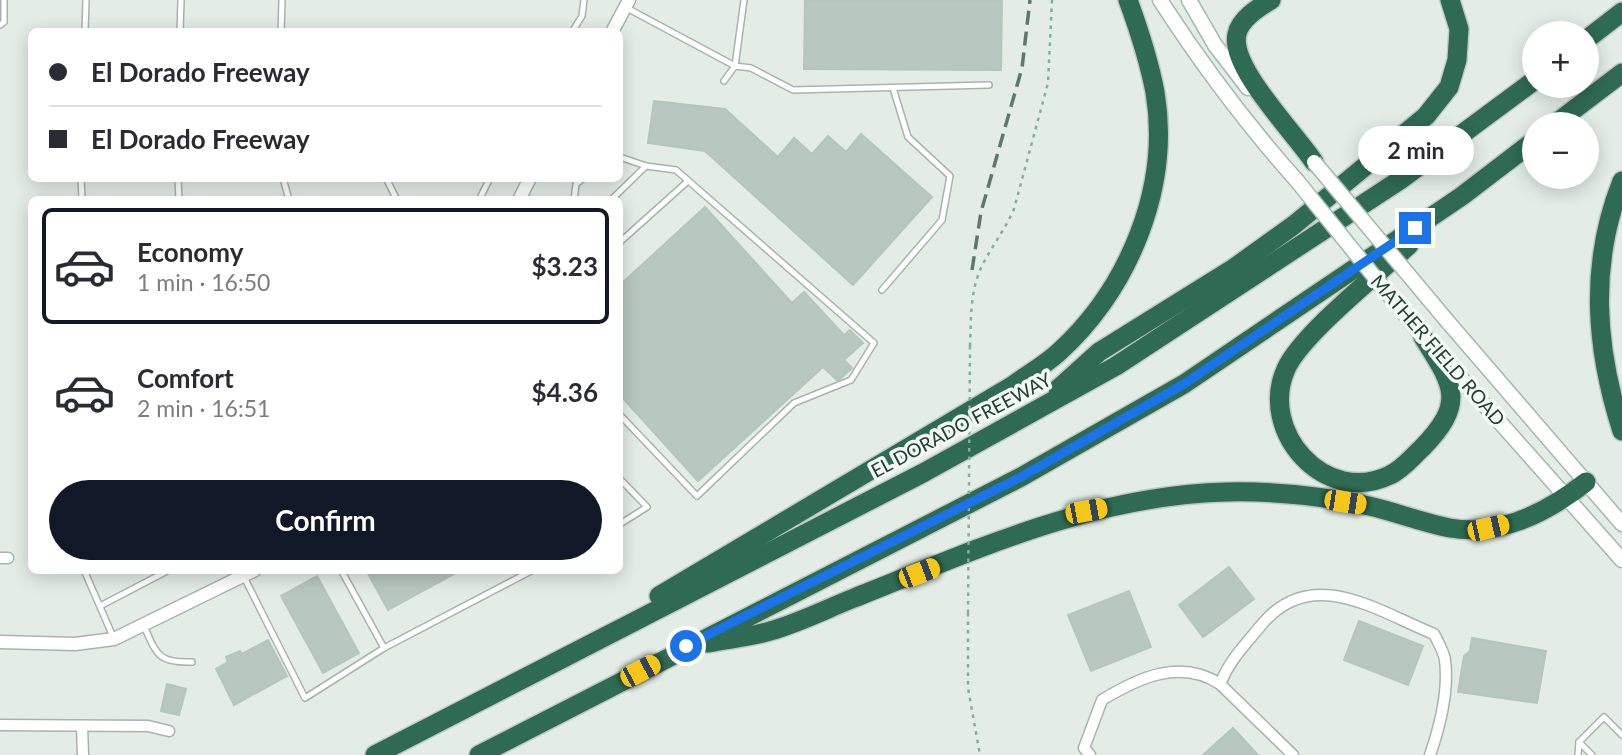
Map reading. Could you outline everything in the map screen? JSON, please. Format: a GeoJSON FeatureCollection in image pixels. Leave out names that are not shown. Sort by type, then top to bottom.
{"type":"FeatureCollection","features":[{"type":"Feature","properties":{"kind":"highway"},"geometry":{"type":"LineString","coordinates":[[484,700],[1012,386],[1058,353],[1098,311],[1128,262],[1148,208],[1158,152],[1155,94],[1142,38],[1128,0]]}},
{"type":"Feature","properties":{"kind":"highway"},"geometry":{"type":"LineString","coordinates":[[1270,0],[1243,22],[1237,33],[1239,57],[1247,74],[1314,162]]}},
{"type":"Feature","properties":{"kind":"highway"},"geometry":{"type":"LineString","coordinates":[[1028,415],[1099,352],[1234,268],[1294,225],[1426,116],[1449,87],[1457,61],[1459,29],[1450,0]]}},
{"type":"Feature","properties":{"kind":"highway"},"geometry":{"type":"LineString","coordinates":[[1599,30],[1622,12]]}},
{"type":"Feature","properties":{"kind":"highway"},"geometry":{"type":"LineString","coordinates":[[1571,112],[1622,73]]}},
{"type":"Feature","properties":{"kind":"highway","name":"EL DORADO FREEWAY"},"geometry":{"type":"LineString","coordinates":[[374,755],[1028,415],[1115,366],[1400,180],[1522,90]]}},
{"type":"Feature","properties":{"kind":"highway"},"geometry":{"type":"LineString","coordinates":[[479,755],[686,646],[1021,477],[1184,384],[1462,196],[1522,150]]}},
{"type":"Feature","properties":{"kind":"highway"},"geometry":{"type":"LineString","coordinates":[[1622,181],[1612,207],[1600,265],[1598,324],[1606,382],[1622,431]]}},
{"type":"Feature","properties":{"kind":"highway"},"geometry":{"type":"LineString","coordinates":[[1423,337],[1449,379],[1451,399],[1448,414],[1434,435],[1401,469],[1370,482],[1332,478],[1306,462],[1283,427],[1279,397],[1286,367],[1304,342],[1462,196]]}},
{"type":"Feature","properties":{"kind":"highway"},"geometry":{"type":"LineString","coordinates":[[686,646],[769,632],[1019,533],[1086,511],[1156,498],[1227,492],[1298,495],[1369,506],[1452,529],[1465,529],[1488,528],[1523,521],[1555,506],[1586,482]]}},
{"type":"Feature","properties":{"kind":"main road","name":"MATHER FIELD ROAD"},"geometry":{"type":"LineString","coordinates":[[1160,0],[1201,63],[1251,130],[1298,182],[1423,337],[1622,560]]}},
{"type":"Feature","properties":{"kind":"main road","name":"MATHER FIELD ROAD"},"geometry":{"type":"LineString","coordinates":[[1189,0],[1215,45],[1266,111],[1314,162],[1622,524]]}},
{"type":"Feature","properties":{"kind":"street"},"geometry":{"type":"LineString","coordinates":[[614,28],[627,4]]}},
{"type":"Feature","properties":{"kind":"street"},"geometry":{"type":"LineString","coordinates":[[0,642],[75,644],[114,639],[249,574]]}},
{"type":"Feature","properties":{"kind":"street"},"geometry":{"type":"LineString","coordinates":[[1220,684],[1235,654],[1272,611],[1305,594],[1337,595],[1434,634],[1445,659],[1441,719],[1430,755]]}},
{"type":"Feature","properties":{"kind":"street"},"geometry":{"type":"LineString","coordinates":[[1090,755],[1084,748],[1102,700],[1135,681],[1177,670],[1208,676],[1220,684],[1293,755]]}},
{"type":"Feature","properties":{"kind":"street"},"geometry":{"type":"LineString","coordinates":[[0,725],[148,726],[169,731]]}},
{"type":"Feature","properties":{"kind":"street"},"geometry":{"type":"LineString","coordinates":[[82,726],[83,755]]}},
{"type":"Feature","properties":{"kind":"lane"},"geometry":{"type":"LineString","coordinates":[[0,25],[4,22],[4,0]]}},
{"type":"Feature","properties":{"kind":"lane"},"geometry":{"type":"LineString","coordinates":[[85,28],[86,0]]}},
{"type":"Feature","properties":{"kind":"lane"},"geometry":{"type":"LineString","coordinates":[[180,28],[181,0]]}},
{"type":"Feature","properties":{"kind":"lane"},"geometry":{"type":"LineString","coordinates":[[281,28],[282,0]]}},
{"type":"Feature","properties":{"kind":"lane"},"geometry":{"type":"LineString","coordinates":[[574,28],[582,16],[584,0]]}},
{"type":"Feature","properties":{"kind":"lane"},"geometry":{"type":"LineString","coordinates":[[724,81],[735,66],[744,0]]}},
{"type":"Feature","properties":{"kind":"lane"},"geometry":{"type":"LineString","coordinates":[[627,4],[735,66],[751,68],[793,90],[989,85]]}},
{"type":"Feature","properties":{"kind":"lane"},"geometry":{"type":"LineString","coordinates":[[882,290],[942,220],[950,176],[908,137],[893,88]]}},
{"type":"Feature","properties":{"kind":"lane"},"geometry":{"type":"LineString","coordinates":[[623,158],[646,166],[676,170],[874,343],[852,380],[794,404],[697,496],[623,418]]}},
{"type":"Feature","properties":{"kind":"lane"},"geometry":{"type":"LineString","coordinates":[[615,196],[646,166]]}},
{"type":"Feature","properties":{"kind":"lane"},"geometry":{"type":"LineString","coordinates":[[623,239],[688,181]]}},
{"type":"Feature","properties":{"kind":"lane"},"geometry":{"type":"LineString","coordinates":[[623,482],[646,507],[623,522]]}},
{"type":"Feature","properties":{"kind":"lane"},"geometry":{"type":"LineString","coordinates":[[86,574],[114,639]]}},
{"type":"Feature","properties":{"kind":"lane"},"geometry":{"type":"LineString","coordinates":[[102,606],[162,574]]}},
{"type":"Feature","properties":{"kind":"lane"},"geometry":{"type":"LineString","coordinates":[[249,574],[305,698],[384,648],[525,574]]}},
{"type":"Feature","properties":{"kind":"lane"},"geometry":{"type":"LineString","coordinates":[[343,574],[384,648]]}},
{"type":"Feature","properties":{"kind":"lane"},"geometry":{"type":"LineString","coordinates":[[144,626],[158,656],[172,663],[192,662]]}},
{"type":"Feature","properties":{"kind":"lane"},"geometry":{"type":"LineString","coordinates":[[1578,755],[1579,742],[1604,717],[1622,735]]}},
{"type":"Feature","properties":{"kind":"lane"},"geometry":{"type":"LineString","coordinates":[[1579,742],[1592,755]]}},
{"type":"Feature","properties":{"kind":"path"},"geometry":{"type":"LineString","coordinates":[[980,755],[968,688],[971,306],[981,269],[1014,209],[1048,83],[1052,0]]}},
{"type":"Feature","properties":{"kind":"building"},"geometry":{"type":"Polygon","coordinates":[[[805,0],[1002,0],[1001,70],[804,69],[805,0]]]}},
{"type":"Feature","properties":{"kind":"building"},"geometry":{"type":"Polygon","coordinates":[[[654,101],[725,109],[778,157],[794,138],[812,154],[828,136],[846,152],[861,134],[932,197],[853,285],[705,151],[648,143],[654,101]]]}},
{"type":"Feature","properties":{"kind":"building"},"geometry":{"type":"Polygon","coordinates":[[[705,207],[792,303],[804,292],[844,335],[850,330],[863,343],[844,360],[852,368],[840,379],[837,380],[823,367],[698,481],[623,398],[623,282],[705,207]]]}},
{"type":"Feature","properties":{"kind":"building"},"geometry":{"type":"Polygon","coordinates":[[[1229,567],[1254,599],[1203,637],[1179,605],[1229,567]]]}},
{"type":"Feature","properties":{"kind":"building"},"geometry":{"type":"Polygon","coordinates":[[[368,574],[454,574],[388,610],[368,574]]]}},
{"type":"Feature","properties":{"kind":"building"},"geometry":{"type":"Polygon","coordinates":[[[317,576],[359,653],[323,673],[281,596],[317,576]]]}},
{"type":"Feature","properties":{"kind":"building"},"geometry":{"type":"Polygon","coordinates":[[[1129,591],[1151,647],[1091,671],[1068,615],[1129,591]]]}},
{"type":"Feature","properties":{"kind":"building"},"geometry":{"type":"Polygon","coordinates":[[[1359,621],[1423,646],[1408,685],[1344,660],[1359,621]]]}},
{"type":"Feature","properties":{"kind":"building"},"geometry":{"type":"Polygon","coordinates":[[[1472,638],[1546,651],[1537,703],[1458,692],[1464,656],[1470,651],[1472,638]]]}},
{"type":"Feature","properties":{"kind":"building"},"geometry":{"type":"Polygon","coordinates":[[[268,640],[287,676],[234,705],[216,669],[228,662],[226,657],[240,651],[242,654],[268,640]]]}},
{"type":"Feature","properties":{"kind":"building"},"geometry":{"type":"Polygon","coordinates":[[[167,684],[186,689],[179,715],[161,711],[167,684]]]}},
{"type":"Feature","properties":{"kind":"building"},"geometry":{"type":"Polygon","coordinates":[[[1233,728],[1258,755],[1203,755],[1233,728]]]}},
{"type":"Feature","properties":{"kind":"railway"},"geometry":{"type":"LineString","coordinates":[[972,270],[981,212],[1022,68],[1030,0]]}},
{"type":"Feature","properties":{"kind":"route"},"geometry":{"type":"LineString","coordinates":[[686,646],[1021,477],[1184,384],[1415,228]]}}]}
